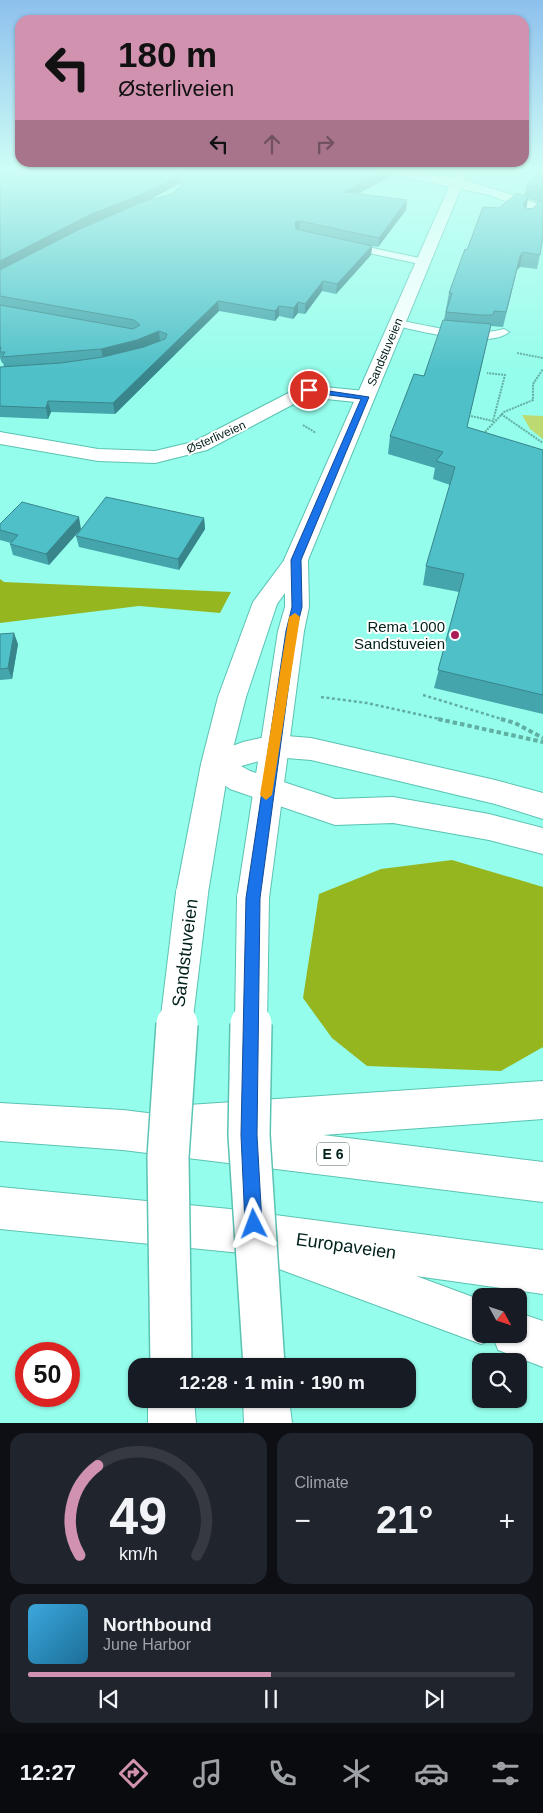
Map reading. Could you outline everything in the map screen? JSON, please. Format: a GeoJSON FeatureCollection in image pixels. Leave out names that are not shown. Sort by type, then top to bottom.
{"type":"FeatureCollection","features":[{"type":"Feature","properties":{"kind":"main road","name":"Sandstuveien"},"geometry":{"type":"LineString","coordinates":[[170,1358],[168,1268],[170,1127],[177,1016],[192,893],[215,764],[232,697],[265,602],[296,560],[434,237]]}},
{"type":"Feature","properties":{"kind":"main road","name":"Østerliveien"},"geometry":{"type":"LineString","coordinates":[[0,438],[98,455],[150,458],[200,446],[304,391],[365,397]]}},
{"type":"Feature","properties":{"kind":"main road","name":"Sandstuveien"},"geometry":{"type":"LineString","coordinates":[[263,1358],[249,1135],[253,898],[267,789],[291,631],[297,607],[296,560]]}},
{"type":"Feature","properties":{"kind":"main road"},"geometry":{"type":"LineString","coordinates":[[215,764],[243,753],[274,746],[311,749],[495,792],[543,806]]}},
{"type":"Feature","properties":{"kind":"main road"},"geometry":{"type":"LineString","coordinates":[[215,764],[240,780],[335,812],[393,810],[489,826],[543,841]]}},
{"type":"Feature","properties":{"kind":"main road","name":"E 6"},"geometry":{"type":"LineString","coordinates":[[123,1130],[425,1107],[538,1102]]}},
{"type":"Feature","properties":{"kind":"main road","name":"E 6"},"geometry":{"type":"LineString","coordinates":[[0,1122],[123,1130],[543,1182]]}},
{"type":"Feature","properties":{"kind":"main road","name":"Europaveien"},"geometry":{"type":"LineString","coordinates":[[0,1208],[230,1230],[543,1272]]}},
{"type":"Feature","properties":{"kind":"main road"},"geometry":{"type":"LineString","coordinates":[[230,1230],[472,1319]]}},
{"type":"Feature","properties":{"kind":"main road"},"geometry":{"type":"LineString","coordinates":[[528,1339],[543,1344]]}},
{"type":"Feature","properties":{"kind":"main road"},"geometry":{"type":"LineString","coordinates":[[171,1408],[172,1423]]}},
{"type":"Feature","properties":{"kind":"main road"},"geometry":{"type":"LineString","coordinates":[[267,1408],[268,1423]]}},
{"type":"Feature","properties":{"kind":"lane"},"geometry":{"type":"LineString","coordinates":[[336,243],[424,262]]}},
{"type":"Feature","properties":{"kind":"lane"},"geometry":{"type":"LineString","coordinates":[[397,323],[452,333],[496,335],[504,332]]}},
{"type":"Feature","properties":{"kind":"path"},"geometry":{"type":"LineString","coordinates":[[478,439],[493,421],[510,406],[533,400],[534,384],[543,369]]}},
{"type":"Feature","properties":{"kind":"path"},"geometry":{"type":"LineString","coordinates":[[487,373],[505,375],[493,421]]}},
{"type":"Feature","properties":{"kind":"path"},"geometry":{"type":"LineString","coordinates":[[501,414],[543,443]]}},
{"type":"Feature","properties":{"kind":"path"},"geometry":{"type":"LineString","coordinates":[[471,416],[493,421]]}},
{"type":"Feature","properties":{"kind":"path"},"geometry":{"type":"LineString","coordinates":[[484,432],[491,434]]}},
{"type":"Feature","properties":{"kind":"path"},"geometry":{"type":"LineString","coordinates":[[423,695],[515,724],[543,738]]}},
{"type":"Feature","properties":{"kind":"path"},"geometry":{"type":"LineString","coordinates":[[321,697],[367,703],[543,742]]}},
{"type":"Feature","properties":{"kind":"green space"},"geometry":{"type":"Polygon","coordinates":[[[522,415],[543,416],[543,439],[530,429],[522,415]]]}},
{"type":"Feature","properties":{"kind":"green space"},"geometry":{"type":"Polygon","coordinates":[[[0,579],[4,582],[231,592],[220,613],[139,606],[0,623],[0,579]]]}},
{"type":"Feature","properties":{"kind":"green space"},"geometry":{"type":"Polygon","coordinates":[[[452,860],[543,887],[543,1047],[501,1071],[367,1066],[332,1038],[303,998],[319,894],[381,869],[452,860]]]}},
{"type":"Feature","properties":{"kind":"building"},"geometry":{"type":"Polygon","coordinates":[[[0,237],[46,237],[0,261],[0,237]]]}},
{"type":"Feature","properties":{"kind":"building"},"geometry":{"type":"Polygon","coordinates":[[[64,237],[334,237],[372,246],[337,284],[323,281],[305,304],[298,302],[294,308],[279,306],[275,311],[218,301],[113,403],[48,401],[46,408],[0,406],[0,367],[61,363],[103,357],[144,347],[165,339],[167,334],[159,331],[137,340],[101,349],[2,357],[5,352],[0,352],[0,305],[133,329],[140,325],[134,320],[0,296],[0,270],[64,237]]]}},
{"type":"Feature","properties":{"kind":"building"},"geometry":{"type":"Polygon","coordinates":[[[472,237],[543,237],[540,255],[523,252],[520,256],[506,312],[494,311],[493,315],[446,312],[452,293],[449,293],[465,249],[467,250],[472,237]]]}},
{"type":"Feature","properties":{"kind":"building"},"geometry":{"type":"Polygon","coordinates":[[[443,320],[491,324],[467,427],[543,450],[543,695],[438,670],[464,574],[426,566],[455,467],[436,461],[443,452],[390,436],[414,374],[424,376],[443,320]]]}},
{"type":"Feature","properties":{"kind":"building"},"geometry":{"type":"Polygon","coordinates":[[[106,497],[204,518],[178,559],[76,536],[106,497]]]}},
{"type":"Feature","properties":{"kind":"building"},"geometry":{"type":"Polygon","coordinates":[[[22,502],[79,517],[46,554],[10,544],[18,535],[0,530],[0,524],[22,502]]]}},
{"type":"Feature","properties":{"kind":"building"},"geometry":{"type":"Polygon","coordinates":[[[14,633],[8,668],[0,669],[0,634],[14,633]]]}},
{"type":"Feature","properties":{"kind":"slow traffic"},"geometry":{"type":"LineString","coordinates":[[266,795],[291,631],[295,617]]}},
{"type":"Feature","properties":{"kind":"place","name":"Rema 1000 Sandstuveien"},"geometry":{"type":"Point","coordinates":[455,635]}},
{"type":"Feature","properties":{"kind":"route"},"geometry":{"type":"LineString","coordinates":[[254,1224],[249,1135],[253,898],[267,789],[291,631],[297,607],[296,560],[365,397],[309,390]]}}]}
